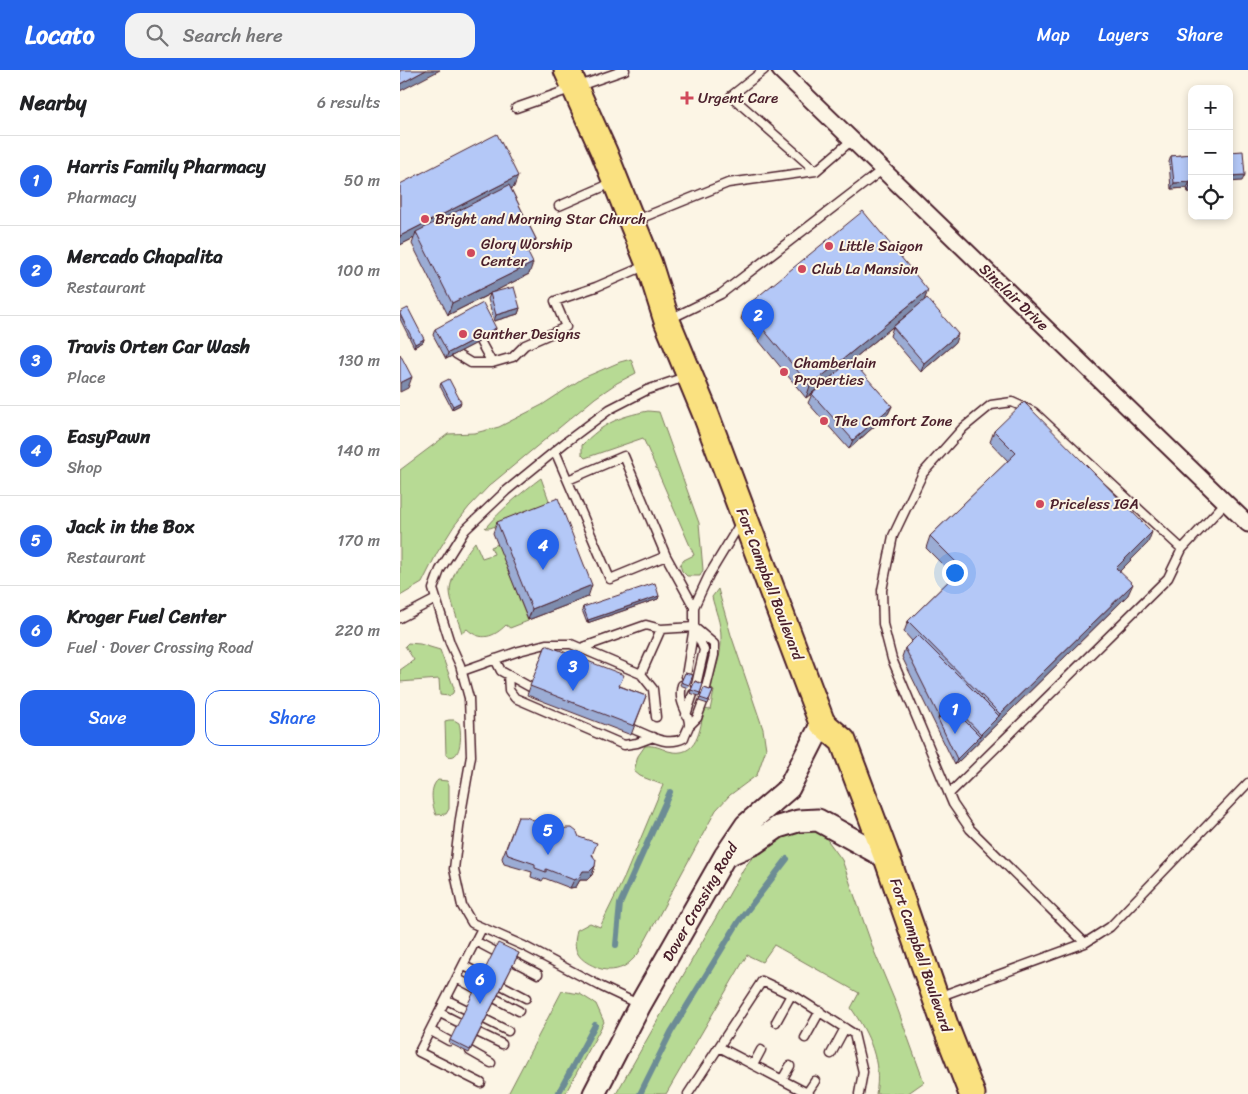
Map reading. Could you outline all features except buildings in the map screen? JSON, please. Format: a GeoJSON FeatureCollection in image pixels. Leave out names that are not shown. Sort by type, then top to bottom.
{"type":"FeatureCollection","features":[{"type":"Feature","properties":{"kind":"highway","name":"Fort Campbell Boulevard"},"geometry":{"type":"LineString","coordinates":[[571,79],[649,264],[667,321],[690,375],[822,723],[843,741],[887,858],[968,1093]]}},
{"type":"Feature","properties":{"kind":"main road","name":"Dover Crossing Road"},"geometry":{"type":"LineString","coordinates":[[594,1094],[640,1005],[725,856],[746,825],[789,788],[822,723]]}},
{"type":"Feature","properties":{"kind":"main road"},"geometry":{"type":"LineString","coordinates":[[725,856],[756,843],[778,826],[798,821],[818,820],[887,858]]}},
{"type":"Feature","properties":{"kind":"street","name":"Sinclair Drive"},"geometry":{"type":"LineString","coordinates":[[780,70],[1248,524]]}},
{"type":"Feature","properties":{"kind":"lane"},"geometry":{"type":"LineString","coordinates":[[516,108],[571,79],[625,70]]}},
{"type":"Feature","properties":{"kind":"lane"},"geometry":{"type":"LineString","coordinates":[[764,70],[731,96],[816,171]]}},
{"type":"Feature","properties":{"kind":"lane"},"geometry":{"type":"LineString","coordinates":[[632,222],[728,183],[816,171],[852,140]]}},
{"type":"Feature","properties":{"kind":"lane"},"geometry":{"type":"LineString","coordinates":[[667,321],[721,294],[882,170]]}},
{"type":"Feature","properties":{"kind":"lane"},"geometry":{"type":"LineString","coordinates":[[559,206],[616,182]]}},
{"type":"Feature","properties":{"kind":"lane"},"geometry":{"type":"LineString","coordinates":[[456,354],[471,363],[492,363],[514,357],[525,345],[566,327],[555,301],[596,287],[649,264]]}},
{"type":"Feature","properties":{"kind":"lane"},"geometry":{"type":"LineString","coordinates":[[480,341],[492,363]]}},
{"type":"Feature","properties":{"kind":"lane"},"geometry":{"type":"LineString","coordinates":[[640,1005],[524,946],[472,923],[462,906],[454,869],[460,819],[472,756],[468,698],[462,671],[433,589],[440,570],[465,530],[506,491],[610,408],[647,390],[690,375]]}},
{"type":"Feature","properties":{"kind":"lane"},"geometry":{"type":"LineString","coordinates":[[1085,943],[970,829],[953,804],[892,659],[883,624],[882,590],[893,536],[923,473],[963,428],[991,405],[1012,402],[1034,412],[1182,549]]}},
{"type":"Feature","properties":{"kind":"lane"},"geometry":{"type":"LineString","coordinates":[[555,451],[610,579],[666,556]]}},
{"type":"Feature","properties":{"kind":"lane"},"geometry":{"type":"LineString","coordinates":[[568,480],[624,456],[666,556],[694,607]]}},
{"type":"Feature","properties":{"kind":"lane"},"geometry":{"type":"LineString","coordinates":[[949,794],[1168,578],[1182,549],[1226,502]]}},
{"type":"Feature","properties":{"kind":"lane"},"geometry":{"type":"LineString","coordinates":[[686,676],[694,627],[694,607],[709,575],[744,517]]}},
{"type":"Feature","properties":{"kind":"lane"},"geometry":{"type":"LineString","coordinates":[[400,618],[436,599]]}},
{"type":"Feature","properties":{"kind":"lane"},"geometry":{"type":"LineString","coordinates":[[581,648],[646,626],[660,629],[694,627],[714,644],[714,655],[706,692]]}},
{"type":"Feature","properties":{"kind":"lane"},"geometry":{"type":"LineString","coordinates":[[694,627],[704,650],[696,685]]}},
{"type":"Feature","properties":{"kind":"lane"},"geometry":{"type":"LineString","coordinates":[[641,674],[660,629]]}},
{"type":"Feature","properties":{"kind":"lane"},"geometry":{"type":"LineString","coordinates":[[462,671],[546,644],[572,644],[641,674],[653,689],[656,717]]}},
{"type":"Feature","properties":{"kind":"lane"},"geometry":{"type":"LineString","coordinates":[[495,659],[501,671],[530,687]]}},
{"type":"Feature","properties":{"kind":"lane"},"geometry":{"type":"LineString","coordinates":[[508,675],[509,690],[515,698],[614,741],[624,745],[637,743],[653,737]]}},
{"type":"Feature","properties":{"kind":"lane"},"geometry":{"type":"LineString","coordinates":[[682,686],[680,692],[682,705],[689,726]]}},
{"type":"Feature","properties":{"kind":"lane"},"geometry":{"type":"LineString","coordinates":[[686,715],[693,694]]}},
{"type":"Feature","properties":{"kind":"lane"},"geometry":{"type":"LineString","coordinates":[[633,729],[667,742],[676,742],[684,738],[689,726],[697,718],[703,702]]}},
{"type":"Feature","properties":{"kind":"lane"},"geometry":{"type":"LineString","coordinates":[[936,997],[1085,943],[1110,927],[1248,783]]}},
{"type":"Feature","properties":{"kind":"lane"},"geometry":{"type":"LineString","coordinates":[[481,1083],[419,1052],[458,979],[482,928]]}},
{"type":"Feature","properties":{"kind":"lane"},"geometry":{"type":"LineString","coordinates":[[476,942],[494,951]]}},
{"type":"Feature","properties":{"kind":"lane"},"geometry":{"type":"LineString","coordinates":[[514,962],[538,974]]}},
{"type":"Feature","properties":{"kind":"lane"},"geometry":{"type":"LineString","coordinates":[[464,966],[482,975]]}},
{"type":"Feature","properties":{"kind":"lane"},"geometry":{"type":"LineString","coordinates":[[458,979],[476,988]]}},
{"type":"Feature","properties":{"kind":"lane"},"geometry":{"type":"LineString","coordinates":[[688,1094],[762,982],[791,995],[854,1034],[863,1072],[859,1094]]}},
{"type":"Feature","properties":{"kind":"lane"},"geometry":{"type":"LineString","coordinates":[[503,986],[526,998]]}},
{"type":"Feature","properties":{"kind":"lane"},"geometry":{"type":"LineString","coordinates":[[776,1022],[791,995]]}},
{"type":"Feature","properties":{"kind":"lane"},"geometry":{"type":"LineString","coordinates":[[496,999],[518,1012]]}},
{"type":"Feature","properties":{"kind":"lane"},"geometry":{"type":"LineString","coordinates":[[447,1000],[465,1010]]}},
{"type":"Feature","properties":{"kind":"lane"},"geometry":{"type":"LineString","coordinates":[[806,1038],[820,1012]]}},
{"type":"Feature","properties":{"kind":"lane"},"geometry":{"type":"LineString","coordinates":[[440,1013],[458,1022]]}},
{"type":"Feature","properties":{"kind":"lane"},"geometry":{"type":"LineString","coordinates":[[486,1020],[508,1031]]}},
{"type":"Feature","properties":{"kind":"lane"},"geometry":{"type":"LineString","coordinates":[[831,1054],[845,1028]]}},
{"type":"Feature","properties":{"kind":"lane"},"geometry":{"type":"LineString","coordinates":[[430,1031],[449,1041]]}},
{"type":"Feature","properties":{"kind":"lane"},"geometry":{"type":"LineString","coordinates":[[479,1032],[502,1044]]}},
{"type":"Feature","properties":{"kind":"lane"},"geometry":{"type":"LineString","coordinates":[[719,1047],[808,1094],[815,1081]]}},
{"type":"Feature","properties":{"kind":"lane"},"geometry":{"type":"LineString","coordinates":[[753,1065],[761,1050]]}},
{"type":"Feature","properties":{"kind":"lane"},"geometry":{"type":"LineString","coordinates":[[470,1051],[491,1062]]}},
{"type":"Feature","properties":{"kind":"lane"},"geometry":{"type":"LineString","coordinates":[[782,1080],[790,1066]]}},
{"type":"Feature","properties":{"kind":"green space"},"geometry":{"type":"Polygon","coordinates":[[[631,359],[636,373],[595,398],[489,486],[454,526],[437,553],[422,583],[400,596],[400,470],[448,434],[475,433],[499,427],[542,405],[583,378],[631,359]]]}},
{"type":"Feature","properties":{"kind":"green space"},"geometry":{"type":"Polygon","coordinates":[[[648,411],[659,412],[699,523],[703,570],[700,576],[687,576],[682,571],[680,565],[684,560],[694,555],[643,438],[585,458],[582,455],[582,445],[597,431],[612,422],[648,411]]]}},
{"type":"Feature","properties":{"kind":"green space"},"geometry":{"type":"Polygon","coordinates":[[[541,478],[551,506],[490,528],[485,528],[498,514],[541,478]]]}},
{"type":"Feature","properties":{"kind":"green space"},"geometry":{"type":"Polygon","coordinates":[[[475,542],[482,558],[494,554],[491,547],[498,544],[528,621],[510,628],[506,625],[497,633],[482,637],[467,629],[462,633],[450,595],[451,585],[456,572],[463,558],[475,542]]]}},
{"type":"Feature","properties":{"kind":"green space"},"geometry":{"type":"Polygon","coordinates":[[[718,589],[731,635],[763,729],[766,749],[757,775],[730,795],[716,810],[638,954],[623,967],[609,970],[602,969],[584,961],[577,953],[575,943],[577,930],[590,923],[600,927],[625,876],[663,785],[640,776],[634,771],[638,756],[645,746],[655,746],[668,751],[686,751],[692,746],[699,733],[704,709],[710,710],[714,691],[710,687],[718,662],[721,643],[721,632],[712,597],[718,589]]]}},
{"type":"Feature","properties":{"kind":"green space"},"geometry":{"type":"Polygon","coordinates":[[[408,643],[420,644],[440,650],[454,688],[453,693],[449,696],[440,695],[439,679],[400,682],[400,670],[414,660],[405,646],[408,643]]]}},
{"type":"Feature","properties":{"kind":"green space"},"geometry":{"type":"Polygon","coordinates":[[[449,720],[459,723],[460,733],[460,746],[455,755],[451,757],[446,755],[445,721],[449,720]]]}},
{"type":"Feature","properties":{"kind":"green space"},"geometry":{"type":"Polygon","coordinates":[[[438,780],[447,781],[449,785],[449,809],[446,814],[436,815],[432,792],[438,780]]]}},
{"type":"Feature","properties":{"kind":"green space"},"geometry":{"type":"Polygon","coordinates":[[[812,829],[823,834],[842,860],[874,951],[894,999],[924,1082],[907,1094],[876,1094],[877,1071],[872,1049],[863,1028],[851,1008],[859,993],[774,945],[762,962],[747,955],[666,1094],[616,1094],[744,868],[759,849],[788,831],[812,829]]]}},
{"type":"Feature","properties":{"kind":"green space"},"geometry":{"type":"Polygon","coordinates":[[[562,991],[580,994],[596,1004],[604,1022],[565,1094],[508,1094],[562,991]]]}},
{"type":"Feature","properties":{"kind":"waterway"},"geometry":{"type":"LineString","coordinates":[[616,945],[620,904],[670,792]]}},
{"type":"Feature","properties":{"kind":"waterway"},"geometry":{"type":"LineString","coordinates":[[640,1094],[671,1032],[739,921],[787,859]]}},
{"type":"Feature","properties":{"kind":"waterway"},"geometry":{"type":"LineString","coordinates":[[558,1094],[595,1025]]}},
{"type":"Feature","properties":{"kind":"place","name":"Urgent Care"},"geometry":{"type":"Point","coordinates":[687,98]}},
{"type":"Feature","properties":{"kind":"place","name":"Bright and Morning Star Church"},"geometry":{"type":"Point","coordinates":[425,219]}},
{"type":"Feature","properties":{"kind":"place","name":"Little Saigon"},"geometry":{"type":"Point","coordinates":[829,246]}},
{"type":"Feature","properties":{"kind":"place","name":"Glory Worship Center"},"geometry":{"type":"Point","coordinates":[471,253]}},
{"type":"Feature","properties":{"kind":"place","name":"Club La Mansion"},"geometry":{"type":"Point","coordinates":[802,269]}},
{"type":"Feature","properties":{"kind":"place","name":"Gunther Designs"},"geometry":{"type":"Point","coordinates":[463,334]}},
{"type":"Feature","properties":{"kind":"place","name":"Mercado Chapalita"},"geometry":{"type":"Point","coordinates":[758,340]}},
{"type":"Feature","properties":{"kind":"place","name":"Chamberlain Properties"},"geometry":{"type":"Point","coordinates":[784,372]}},
{"type":"Feature","properties":{"kind":"place","name":"The Comfort Zone"},"geometry":{"type":"Point","coordinates":[824,421]}},
{"type":"Feature","properties":{"kind":"place","name":"Priceless IGA"},"geometry":{"type":"Point","coordinates":[1040,504]}},
{"type":"Feature","properties":{"kind":"place","name":"EasyPawn"},"geometry":{"type":"Point","coordinates":[543,570]}},
{"type":"Feature","properties":{"kind":"place","name":"Travis Orten Car Wash"},"geometry":{"type":"Point","coordinates":[573,691]}},
{"type":"Feature","properties":{"kind":"place","name":"Harris Family Pharmacy"},"geometry":{"type":"Point","coordinates":[955,734]}},
{"type":"Feature","properties":{"kind":"place","name":"Jack in the Box"},"geometry":{"type":"Point","coordinates":[548,855]}},
{"type":"Feature","properties":{"kind":"place","name":"Kroger Fuel Center"},"geometry":{"type":"Point","coordinates":[480,1004]}}]}
